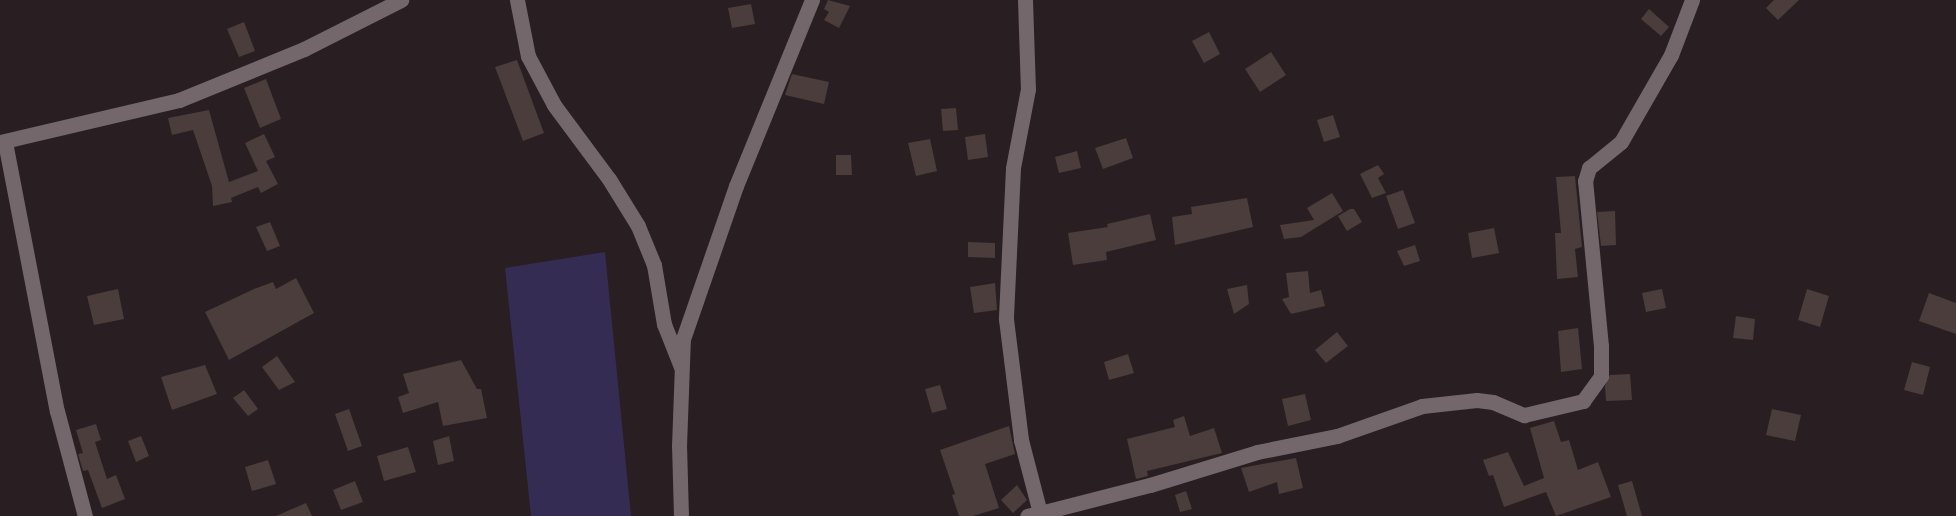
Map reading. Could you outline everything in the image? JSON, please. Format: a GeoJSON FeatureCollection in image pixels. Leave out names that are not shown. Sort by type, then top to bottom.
{"type":"FeatureCollection","features":[{"type":"Feature","properties":{"kind":"street"},"geometry":{"type":"LineString","coordinates":[[85,516],[57,411],[2,142],[179,100],[304,49],[401,0]]}},
{"type":"Feature","properties":{"kind":"street"},"geometry":{"type":"LineString","coordinates":[[517,0],[528,56],[554,105],[610,179],[638,226],[654,265],[664,324],[682,369]]}},
{"type":"Feature","properties":{"kind":"street"},"geometry":{"type":"LineString","coordinates":[[681,516],[679,446],[683,339],[736,186],[812,0]]}},
{"type":"Feature","properties":{"kind":"street"},"geometry":{"type":"LineString","coordinates":[[1025,0],[1028,90],[1013,168],[1006,319],[1021,440],[1034,514],[1150,485],[1257,452],[1337,436],[1422,406],[1477,400],[1493,402],[1524,415],[1583,401],[1601,376],[1602,346],[1585,182],[1589,168],[1621,142],[1670,55],[1692,0]]}},
{"type":"Feature","properties":{"kind":"shaded area"},"geometry":{"type":"Polygon","coordinates":[[[605,252],[631,516],[531,516],[505,268],[605,252]]]}},
{"type":"Feature","properties":{"kind":"building"},"geometry":{"type":"Polygon","coordinates":[[[828,0],[850,6],[839,28],[824,20],[829,12],[824,9],[828,0]]]}},
{"type":"Feature","properties":{"kind":"building"},"geometry":{"type":"Polygon","coordinates":[[[1774,0],[1799,0],[1778,20],[1766,8],[1774,0]]]}},
{"type":"Feature","properties":{"kind":"building"},"geometry":{"type":"Polygon","coordinates":[[[751,4],[755,24],[732,28],[728,8],[751,4]]]}},
{"type":"Feature","properties":{"kind":"building"},"geometry":{"type":"Polygon","coordinates":[[[1649,9],[1669,27],[1661,36],[1641,19],[1649,9]]]}},
{"type":"Feature","properties":{"kind":"building"},"geometry":{"type":"Polygon","coordinates":[[[244,22],[255,51],[239,57],[227,29],[244,22]]]}},
{"type":"Feature","properties":{"kind":"building"},"geometry":{"type":"Polygon","coordinates":[[[1209,32],[1220,54],[1204,63],[1192,41],[1209,32]]]}},
{"type":"Feature","properties":{"kind":"building"},"geometry":{"type":"Polygon","coordinates":[[[1271,52],[1286,75],[1260,92],[1245,69],[1271,52]]]}},
{"type":"Feature","properties":{"kind":"building"},"geometry":{"type":"Polygon","coordinates":[[[517,60],[544,133],[523,141],[495,67],[517,60]]]}},
{"type":"Feature","properties":{"kind":"building"},"geometry":{"type":"Polygon","coordinates":[[[792,74],[829,82],[824,104],[785,95],[792,74]]]}},
{"type":"Feature","properties":{"kind":"building"},"geometry":{"type":"Polygon","coordinates":[[[266,79],[281,119],[260,128],[244,88],[266,79]]]}},
{"type":"Feature","properties":{"kind":"building"},"geometry":{"type":"Polygon","coordinates":[[[956,108],[958,130],[943,131],[941,109],[956,108]]]}},
{"type":"Feature","properties":{"kind":"building"},"geometry":{"type":"Polygon","coordinates":[[[209,110],[229,182],[258,171],[245,143],[264,134],[275,157],[266,161],[278,184],[261,193],[258,187],[231,198],[232,202],[213,206],[212,186],[193,130],[172,135],[168,118],[209,110]]]}},
{"type":"Feature","properties":{"kind":"building"},"geometry":{"type":"Polygon","coordinates":[[[1333,115],[1340,137],[1324,142],[1317,120],[1333,115]]]}},
{"type":"Feature","properties":{"kind":"building"},"geometry":{"type":"Polygon","coordinates":[[[985,134],[988,157],[968,160],[965,137],[985,134]]]}},
{"type":"Feature","properties":{"kind":"building"},"geometry":{"type":"Polygon","coordinates":[[[1126,138],[1133,158],[1103,169],[1095,148],[1126,138]]]}},
{"type":"Feature","properties":{"kind":"building"},"geometry":{"type":"Polygon","coordinates":[[[930,139],[937,171],[916,176],[908,143],[930,139]]]}},
{"type":"Feature","properties":{"kind":"building"},"geometry":{"type":"Polygon","coordinates":[[[1077,151],[1081,168],[1059,173],[1055,157],[1077,151]]]}},
{"type":"Feature","properties":{"kind":"building"},"geometry":{"type":"Polygon","coordinates":[[[836,155],[851,155],[852,175],[836,175],[836,155]]]}},
{"type":"Feature","properties":{"kind":"building"},"geometry":{"type":"Polygon","coordinates":[[[1378,165],[1384,174],[1378,178],[1386,193],[1372,198],[1360,174],[1378,165]]]}},
{"type":"Feature","properties":{"kind":"building"},"geometry":{"type":"Polygon","coordinates":[[[1575,176],[1582,247],[1575,249],[1578,277],[1557,279],[1555,233],[1561,233],[1556,177],[1575,176]]]}},
{"type":"Feature","properties":{"kind":"building"},"geometry":{"type":"Polygon","coordinates":[[[1403,190],[1415,223],[1398,229],[1386,196],[1403,190]]]}},
{"type":"Feature","properties":{"kind":"building"},"geometry":{"type":"Polygon","coordinates":[[[1332,193],[1343,211],[1301,237],[1284,239],[1280,225],[1314,220],[1307,208],[1332,193]]]}},
{"type":"Feature","properties":{"kind":"building"},"geometry":{"type":"Polygon","coordinates":[[[1247,198],[1253,227],[1175,245],[1172,217],[1192,214],[1191,207],[1247,198]]]}},
{"type":"Feature","properties":{"kind":"building"},"geometry":{"type":"Polygon","coordinates":[[[1350,209],[1354,209],[1362,222],[1347,231],[1338,216],[1350,209]]]}},
{"type":"Feature","properties":{"kind":"building"},"geometry":{"type":"Polygon","coordinates":[[[1615,211],[1616,245],[1601,246],[1597,212],[1615,211]]]}},
{"type":"Feature","properties":{"kind":"building"},"geometry":{"type":"Polygon","coordinates":[[[1150,214],[1156,240],[1106,252],[1107,260],[1073,265],[1068,233],[1108,227],[1107,224],[1150,214]]]}},
{"type":"Feature","properties":{"kind":"building"},"geometry":{"type":"Polygon","coordinates":[[[270,222],[280,246],[267,251],[256,227],[270,222]]]}},
{"type":"Feature","properties":{"kind":"building"},"geometry":{"type":"Polygon","coordinates":[[[1494,228],[1499,253],[1472,258],[1468,233],[1494,228]]]}},
{"type":"Feature","properties":{"kind":"building"},"geometry":{"type":"Polygon","coordinates":[[[968,242],[995,243],[995,258],[968,257],[968,242]]]}},
{"type":"Feature","properties":{"kind":"building"},"geometry":{"type":"Polygon","coordinates":[[[1415,245],[1420,261],[1404,266],[1397,251],[1415,245]]]}},
{"type":"Feature","properties":{"kind":"building"},"geometry":{"type":"Polygon","coordinates":[[[1308,271],[1310,293],[1321,290],[1325,306],[1291,314],[1282,299],[1289,297],[1286,273],[1308,271]]]}},
{"type":"Feature","properties":{"kind":"building"},"geometry":{"type":"Polygon","coordinates":[[[296,278],[314,313],[229,360],[205,312],[254,289],[273,282],[276,289],[296,278]]]}},
{"type":"Feature","properties":{"kind":"building"},"geometry":{"type":"Polygon","coordinates":[[[995,283],[997,310],[974,313],[970,287],[995,283]]]}},
{"type":"Feature","properties":{"kind":"building"},"geometry":{"type":"Polygon","coordinates":[[[1247,285],[1249,304],[1234,314],[1227,289],[1247,285]]]}},
{"type":"Feature","properties":{"kind":"building"},"geometry":{"type":"Polygon","coordinates":[[[118,289],[124,319],[94,325],[87,296],[118,289]]]}},
{"type":"Feature","properties":{"kind":"building"},"geometry":{"type":"Polygon","coordinates":[[[1662,289],[1666,308],[1646,312],[1642,293],[1662,289]]]}},
{"type":"Feature","properties":{"kind":"building"},"geometry":{"type":"Polygon","coordinates":[[[1807,289],[1829,296],[1820,327],[1798,320],[1807,289]]]}},
{"type":"Feature","properties":{"kind":"building"},"geometry":{"type":"Polygon","coordinates":[[[1929,293],[1956,303],[1956,334],[1919,321],[1929,293]]]}},
{"type":"Feature","properties":{"kind":"building"},"geometry":{"type":"Polygon","coordinates":[[[1736,316],[1755,319],[1753,340],[1733,338],[1736,316]]]}},
{"type":"Feature","properties":{"kind":"building"},"geometry":{"type":"Polygon","coordinates":[[[1578,328],[1582,369],[1561,372],[1558,331],[1578,328]]]}},
{"type":"Feature","properties":{"kind":"building"},"geometry":{"type":"Polygon","coordinates":[[[1337,332],[1348,346],[1326,363],[1315,350],[1337,332]]]}},
{"type":"Feature","properties":{"kind":"building"},"geometry":{"type":"Polygon","coordinates":[[[1128,354],[1134,373],[1109,380],[1104,362],[1128,354]]]}},
{"type":"Feature","properties":{"kind":"building"},"geometry":{"type":"Polygon","coordinates":[[[277,356],[295,382],[279,390],[262,367],[277,356]]]}},
{"type":"Feature","properties":{"kind":"building"},"geometry":{"type":"Polygon","coordinates":[[[461,360],[477,389],[481,389],[487,418],[443,426],[438,402],[403,413],[398,397],[409,393],[403,374],[461,360]]]}},
{"type":"Feature","properties":{"kind":"building"},"geometry":{"type":"Polygon","coordinates":[[[1912,362],[1930,367],[1923,395],[1904,390],[1912,362]]]}},
{"type":"Feature","properties":{"kind":"building"},"geometry":{"type":"Polygon","coordinates":[[[205,365],[217,394],[172,410],[161,377],[205,365]]]}},
{"type":"Feature","properties":{"kind":"building"},"geometry":{"type":"Polygon","coordinates":[[[1630,374],[1632,400],[1606,401],[1605,386],[1610,375],[1630,374]]]}},
{"type":"Feature","properties":{"kind":"building"},"geometry":{"type":"Polygon","coordinates":[[[940,385],[947,409],[932,413],[925,389],[940,385]]]}},
{"type":"Feature","properties":{"kind":"building"},"geometry":{"type":"Polygon","coordinates":[[[244,390],[258,409],[248,416],[233,398],[244,390]]]}},
{"type":"Feature","properties":{"kind":"building"},"geometry":{"type":"Polygon","coordinates":[[[1305,394],[1311,420],[1288,426],[1282,399],[1305,394]]]}},
{"type":"Feature","properties":{"kind":"building"},"geometry":{"type":"Polygon","coordinates":[[[349,409],[362,446],[348,451],[335,414],[349,409]]]}},
{"type":"Feature","properties":{"kind":"building"},"geometry":{"type":"Polygon","coordinates":[[[1772,409],[1801,415],[1795,441],[1766,435],[1772,409]]]}},
{"type":"Feature","properties":{"kind":"building"},"geometry":{"type":"Polygon","coordinates":[[[1184,416],[1190,436],[1214,428],[1222,453],[1147,471],[1148,476],[1136,479],[1127,439],[1175,427],[1173,420],[1184,416]]]}},
{"type":"Feature","properties":{"kind":"building"},"geometry":{"type":"Polygon","coordinates":[[[1554,421],[1561,442],[1569,440],[1578,470],[1598,462],[1611,497],[1556,516],[1546,492],[1504,507],[1493,475],[1489,476],[1483,460],[1508,452],[1524,486],[1544,478],[1530,428],[1554,421]]]}},
{"type":"Feature","properties":{"kind":"building"},"geometry":{"type":"Polygon","coordinates":[[[96,424],[101,440],[95,442],[107,479],[116,475],[125,499],[102,508],[88,470],[83,471],[78,454],[83,453],[76,430],[96,424]]]}},
{"type":"Feature","properties":{"kind":"building"},"geometry":{"type":"Polygon","coordinates":[[[1009,426],[1015,454],[985,464],[999,508],[973,516],[959,516],[952,495],[955,494],[940,450],[1009,426]]]}},
{"type":"Feature","properties":{"kind":"building"},"geometry":{"type":"Polygon","coordinates":[[[141,436],[149,456],[136,462],[128,441],[141,436]]]}},
{"type":"Feature","properties":{"kind":"building"},"geometry":{"type":"Polygon","coordinates":[[[449,436],[454,461],[438,465],[433,441],[449,436]]]}},
{"type":"Feature","properties":{"kind":"building"},"geometry":{"type":"Polygon","coordinates":[[[408,447],[416,472],[384,481],[377,456],[408,447]]]}},
{"type":"Feature","properties":{"kind":"building"},"geometry":{"type":"Polygon","coordinates":[[[1296,458],[1303,488],[1279,494],[1277,482],[1249,492],[1241,468],[1296,458]]]}},
{"type":"Feature","properties":{"kind":"building"},"geometry":{"type":"Polygon","coordinates":[[[268,460],[276,484],[252,491],[245,467],[268,460]]]}},
{"type":"Feature","properties":{"kind":"building"},"geometry":{"type":"Polygon","coordinates":[[[355,481],[363,502],[341,510],[333,490],[355,481]]]}},
{"type":"Feature","properties":{"kind":"building"},"geometry":{"type":"Polygon","coordinates":[[[1632,481],[1642,516],[1627,516],[1618,485],[1632,481]]]}},
{"type":"Feature","properties":{"kind":"building"},"geometry":{"type":"Polygon","coordinates":[[[1017,485],[1027,500],[1013,513],[1001,500],[1017,485]]]}},
{"type":"Feature","properties":{"kind":"building"},"geometry":{"type":"Polygon","coordinates":[[[1186,491],[1192,509],[1180,512],[1175,495],[1186,491]]]}},
{"type":"Feature","properties":{"kind":"building"},"geometry":{"type":"Polygon","coordinates":[[[306,503],[312,516],[276,516],[306,503]]]}}]}
